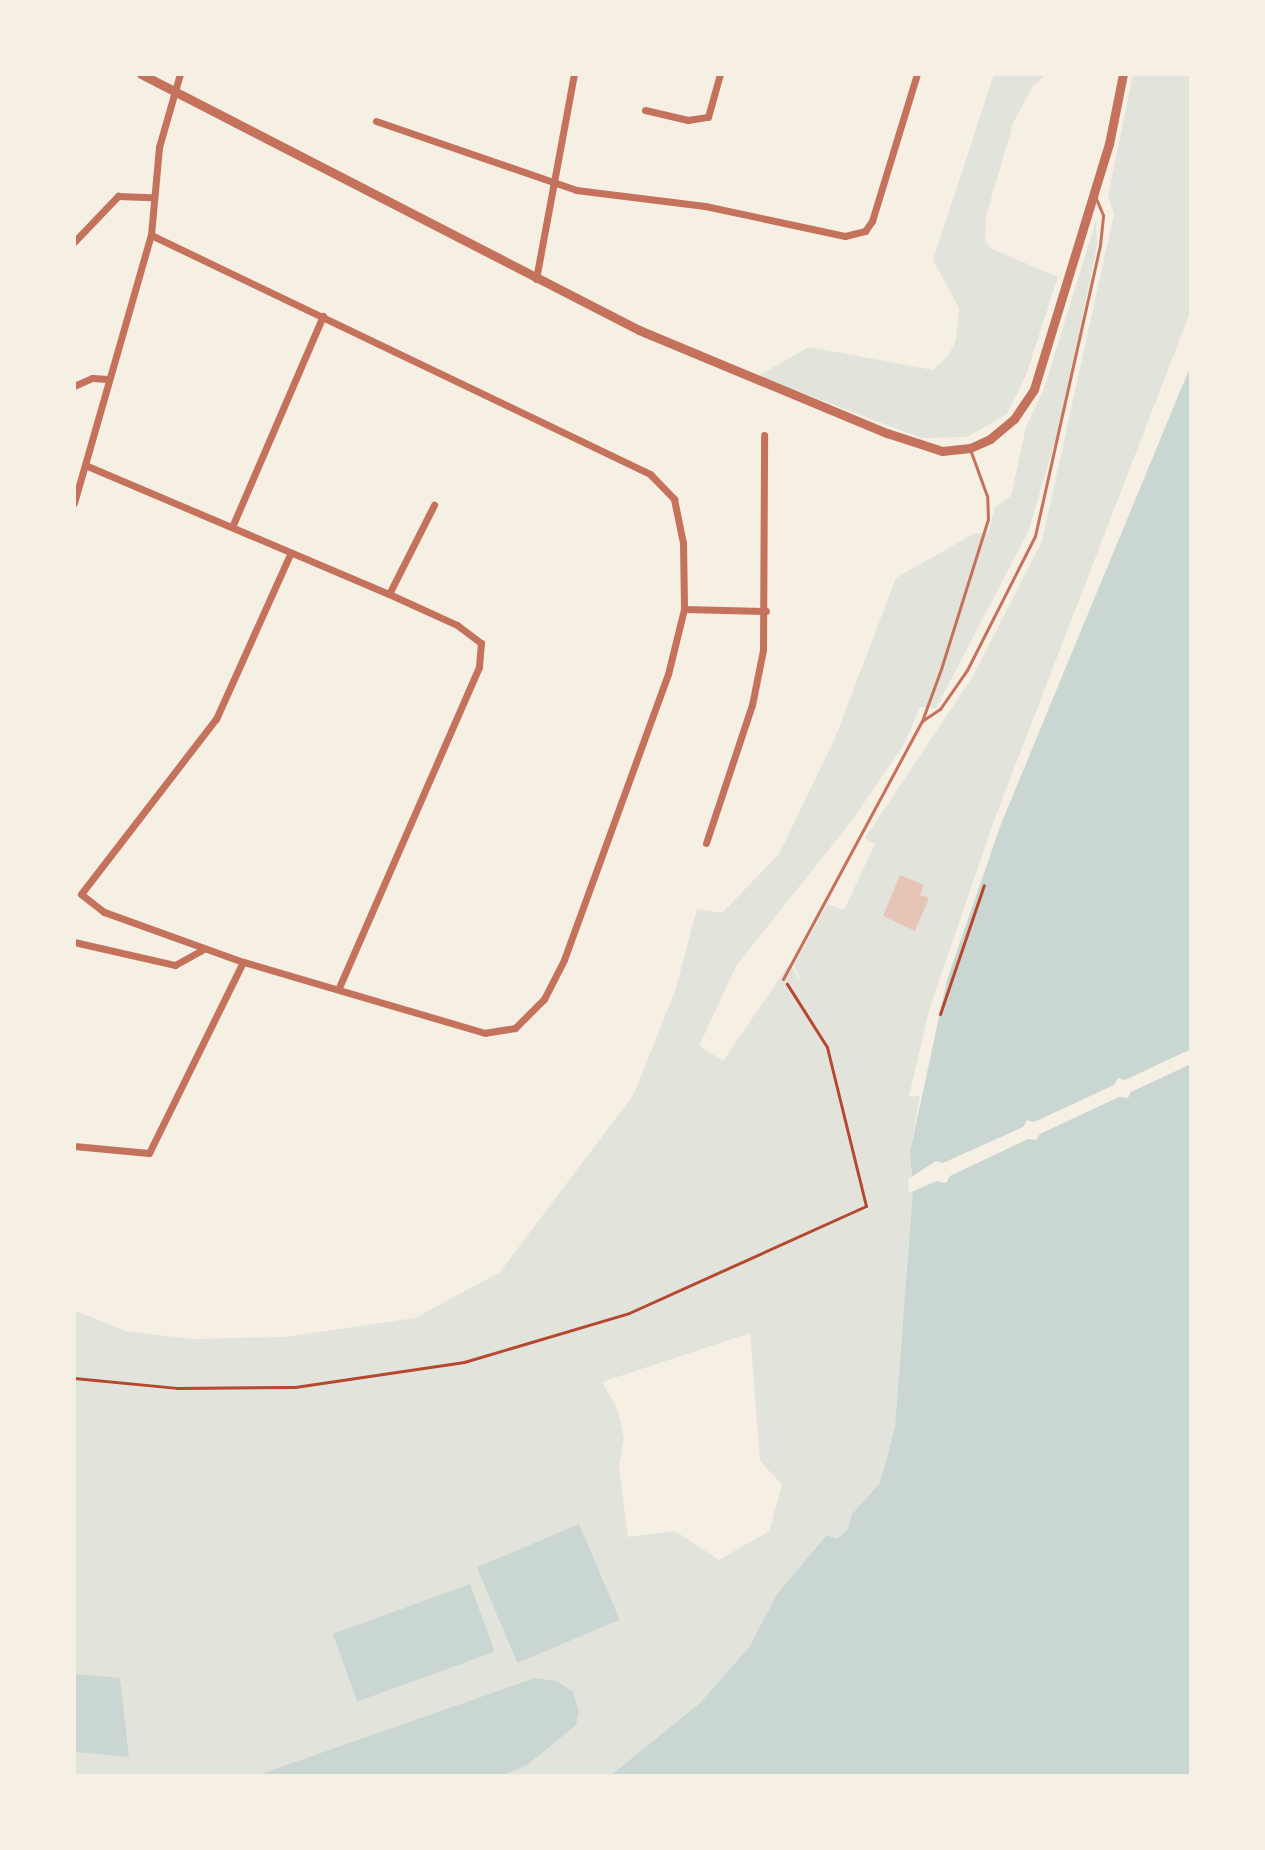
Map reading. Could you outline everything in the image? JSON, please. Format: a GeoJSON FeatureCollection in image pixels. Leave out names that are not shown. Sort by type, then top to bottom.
{"type":"FeatureCollection","features":[{"type":"Feature","properties":{"kind":"street"},"geometry":{"type":"LineString","coordinates":[[141,74],[639,330],[930,448],[970,448],[1007,426],[1034,389],[1095,195],[1123,74]]}},
{"type":"Feature","properties":{"kind":"street"},"geometry":{"type":"LineString","coordinates":[[74,503],[151,235],[151,197],[173,93],[180,74]]}},
{"type":"Feature","properties":{"kind":"street"},"geometry":{"type":"LineString","coordinates":[[536,279],[574,74]]}},
{"type":"Feature","properties":{"kind":"street"},"geometry":{"type":"LineString","coordinates":[[645,110],[688,120],[708,117],[720,74]]}},
{"type":"Feature","properties":{"kind":"street"},"geometry":{"type":"LineString","coordinates":[[376,121],[553,184],[705,206],[836,236],[855,234],[869,227],[877,210],[917,74]]}},
{"type":"Feature","properties":{"kind":"street"},"geometry":{"type":"LineString","coordinates":[[74,242],[118,196],[151,197]]}},
{"type":"Feature","properties":{"kind":"street"},"geometry":{"type":"LineString","coordinates":[[151,235],[661,481],[674,499],[681,527],[684,609],[668,674],[564,960],[532,1014],[506,1032],[485,1033],[202,950],[104,912],[78,897],[216,719],[290,554]]}},
{"type":"Feature","properties":{"kind":"street"},"geometry":{"type":"LineString","coordinates":[[232,527],[323,316]]}},
{"type":"Feature","properties":{"kind":"street"},"geometry":{"type":"LineString","coordinates":[[74,386],[92,378],[108,379]]}},
{"type":"Feature","properties":{"kind":"street"},"geometry":{"type":"LineString","coordinates":[[706,843],[752,705],[766,611],[764,435]]}},
{"type":"Feature","properties":{"kind":"street"},"geometry":{"type":"LineString","coordinates":[[85,465],[389,594],[473,635],[483,653],[339,988]]}},
{"type":"Feature","properties":{"kind":"street"},"geometry":{"type":"LineString","coordinates":[[389,594],[434,505]]}},
{"type":"Feature","properties":{"kind":"street"},"geometry":{"type":"LineString","coordinates":[[684,609],[766,611]]}},
{"type":"Feature","properties":{"kind":"street"},"geometry":{"type":"LineString","coordinates":[[74,942],[175,965],[202,950]]}},
{"type":"Feature","properties":{"kind":"street"},"geometry":{"type":"LineString","coordinates":[[74,1146],[142,1155],[154,1147],[189,1065],[243,962]]}},
{"type":"Feature","properties":{"kind":"lane"},"geometry":{"type":"LineString","coordinates":[[922,721],[940,709],[967,670],[1035,536],[1100,245],[1103,215],[1095,195]]}},
{"type":"Feature","properties":{"kind":"lane"},"geometry":{"type":"LineString","coordinates":[[783,979],[922,721],[969,589],[988,519],[984,481],[970,448]]}},
{"type":"Feature","properties":{"kind":"path"},"geometry":{"type":"LineString","coordinates":[[940,1014],[954,965],[984,885]]}},
{"type":"Feature","properties":{"kind":"path"},"geometry":{"type":"LineString","coordinates":[[74,1378],[177,1388],[295,1387],[464,1362],[629,1313],[866,1206],[827,1047],[816,1023],[783,979]]}},
{"type":"Feature","properties":{"kind":"shaded area"},"geometry":{"type":"Polygon","coordinates":[[[994,74],[1047,74],[1033,86],[1014,121],[986,216],[985,240],[990,248],[1058,277],[1026,375],[1007,414],[967,437],[921,438],[758,376],[809,347],[933,370],[949,355],[956,340],[959,308],[933,260],[994,74]]]}},
{"type":"Feature","properties":{"kind":"shaded area"},"geometry":{"type":"Polygon","coordinates":[[[1133,74],[1191,74],[1191,310],[995,818],[930,1007],[909,1096],[920,1096],[910,1152],[913,1189],[895,1427],[880,1483],[852,1514],[849,1529],[748,1648],[726,1776],[74,1776],[74,1752],[129,1757],[120,1679],[74,1674],[74,1310],[126,1331],[191,1339],[284,1337],[415,1318],[500,1272],[634,1094],[675,991],[697,909],[722,913],[779,854],[835,738],[896,578],[975,533],[988,533],[995,507],[1011,496],[1026,427],[1044,389],[1096,220],[1097,246],[1060,425],[1028,532],[936,708],[920,707],[904,744],[853,819],[736,966],[699,1046],[723,1061],[790,963],[802,985],[794,965],[827,904],[844,910],[875,844],[865,838],[973,676],[1042,541],[1114,214],[1108,196],[1133,74]],[[750,1333],[602,1382],[618,1410],[624,1438],[619,1467],[628,1537],[675,1531],[719,1560],[769,1531],[782,1485],[760,1461],[750,1333]]]}},
{"type":"Feature","properties":{"kind":"shaded area"},"geometry":{"type":"Polygon","coordinates":[[[1191,365],[1191,1776],[610,1776],[700,1703],[750,1646],[777,1594],[827,1535],[837,1539],[848,1529],[852,1514],[880,1483],[895,1427],[913,1189],[910,1152],[947,980],[1001,824],[1191,365]]]}},
{"type":"Feature","properties":{"kind":"shaded area"},"geometry":{"type":"Polygon","coordinates":[[[579,1524],[620,1620],[517,1663],[477,1567],[579,1524]]]}},
{"type":"Feature","properties":{"kind":"shaded area"},"geometry":{"type":"Polygon","coordinates":[[[470,1584],[495,1652],[357,1702],[333,1634],[470,1584]]]}},
{"type":"Feature","properties":{"kind":"shaded area"},"geometry":{"type":"Polygon","coordinates":[[[74,1674],[120,1678],[129,1757],[74,1752],[74,1674]]]}},
{"type":"Feature","properties":{"kind":"shaded area"},"geometry":{"type":"Polygon","coordinates":[[[535,1678],[557,1681],[573,1692],[579,1712],[576,1725],[527,1765],[501,1776],[255,1776],[535,1678]]]}},
{"type":"Feature","properties":{"kind":"pier"},"geometry":{"type":"Polygon","coordinates":[[[1191,1049],[1191,1064],[1131,1092],[1128,1098],[1119,1097],[1040,1134],[1036,1140],[1028,1139],[950,1176],[946,1183],[937,1181],[909,1193],[908,1179],[936,1161],[943,1163],[1023,1127],[1027,1120],[1034,1122],[1114,1085],[1118,1078],[1125,1080],[1191,1049]]]}},
{"type":"Feature","properties":{"kind":"building"},"geometry":{"type":"Polygon","coordinates":[[[900,875],[924,885],[920,895],[929,898],[915,931],[883,916],[900,875]]]}}]}
